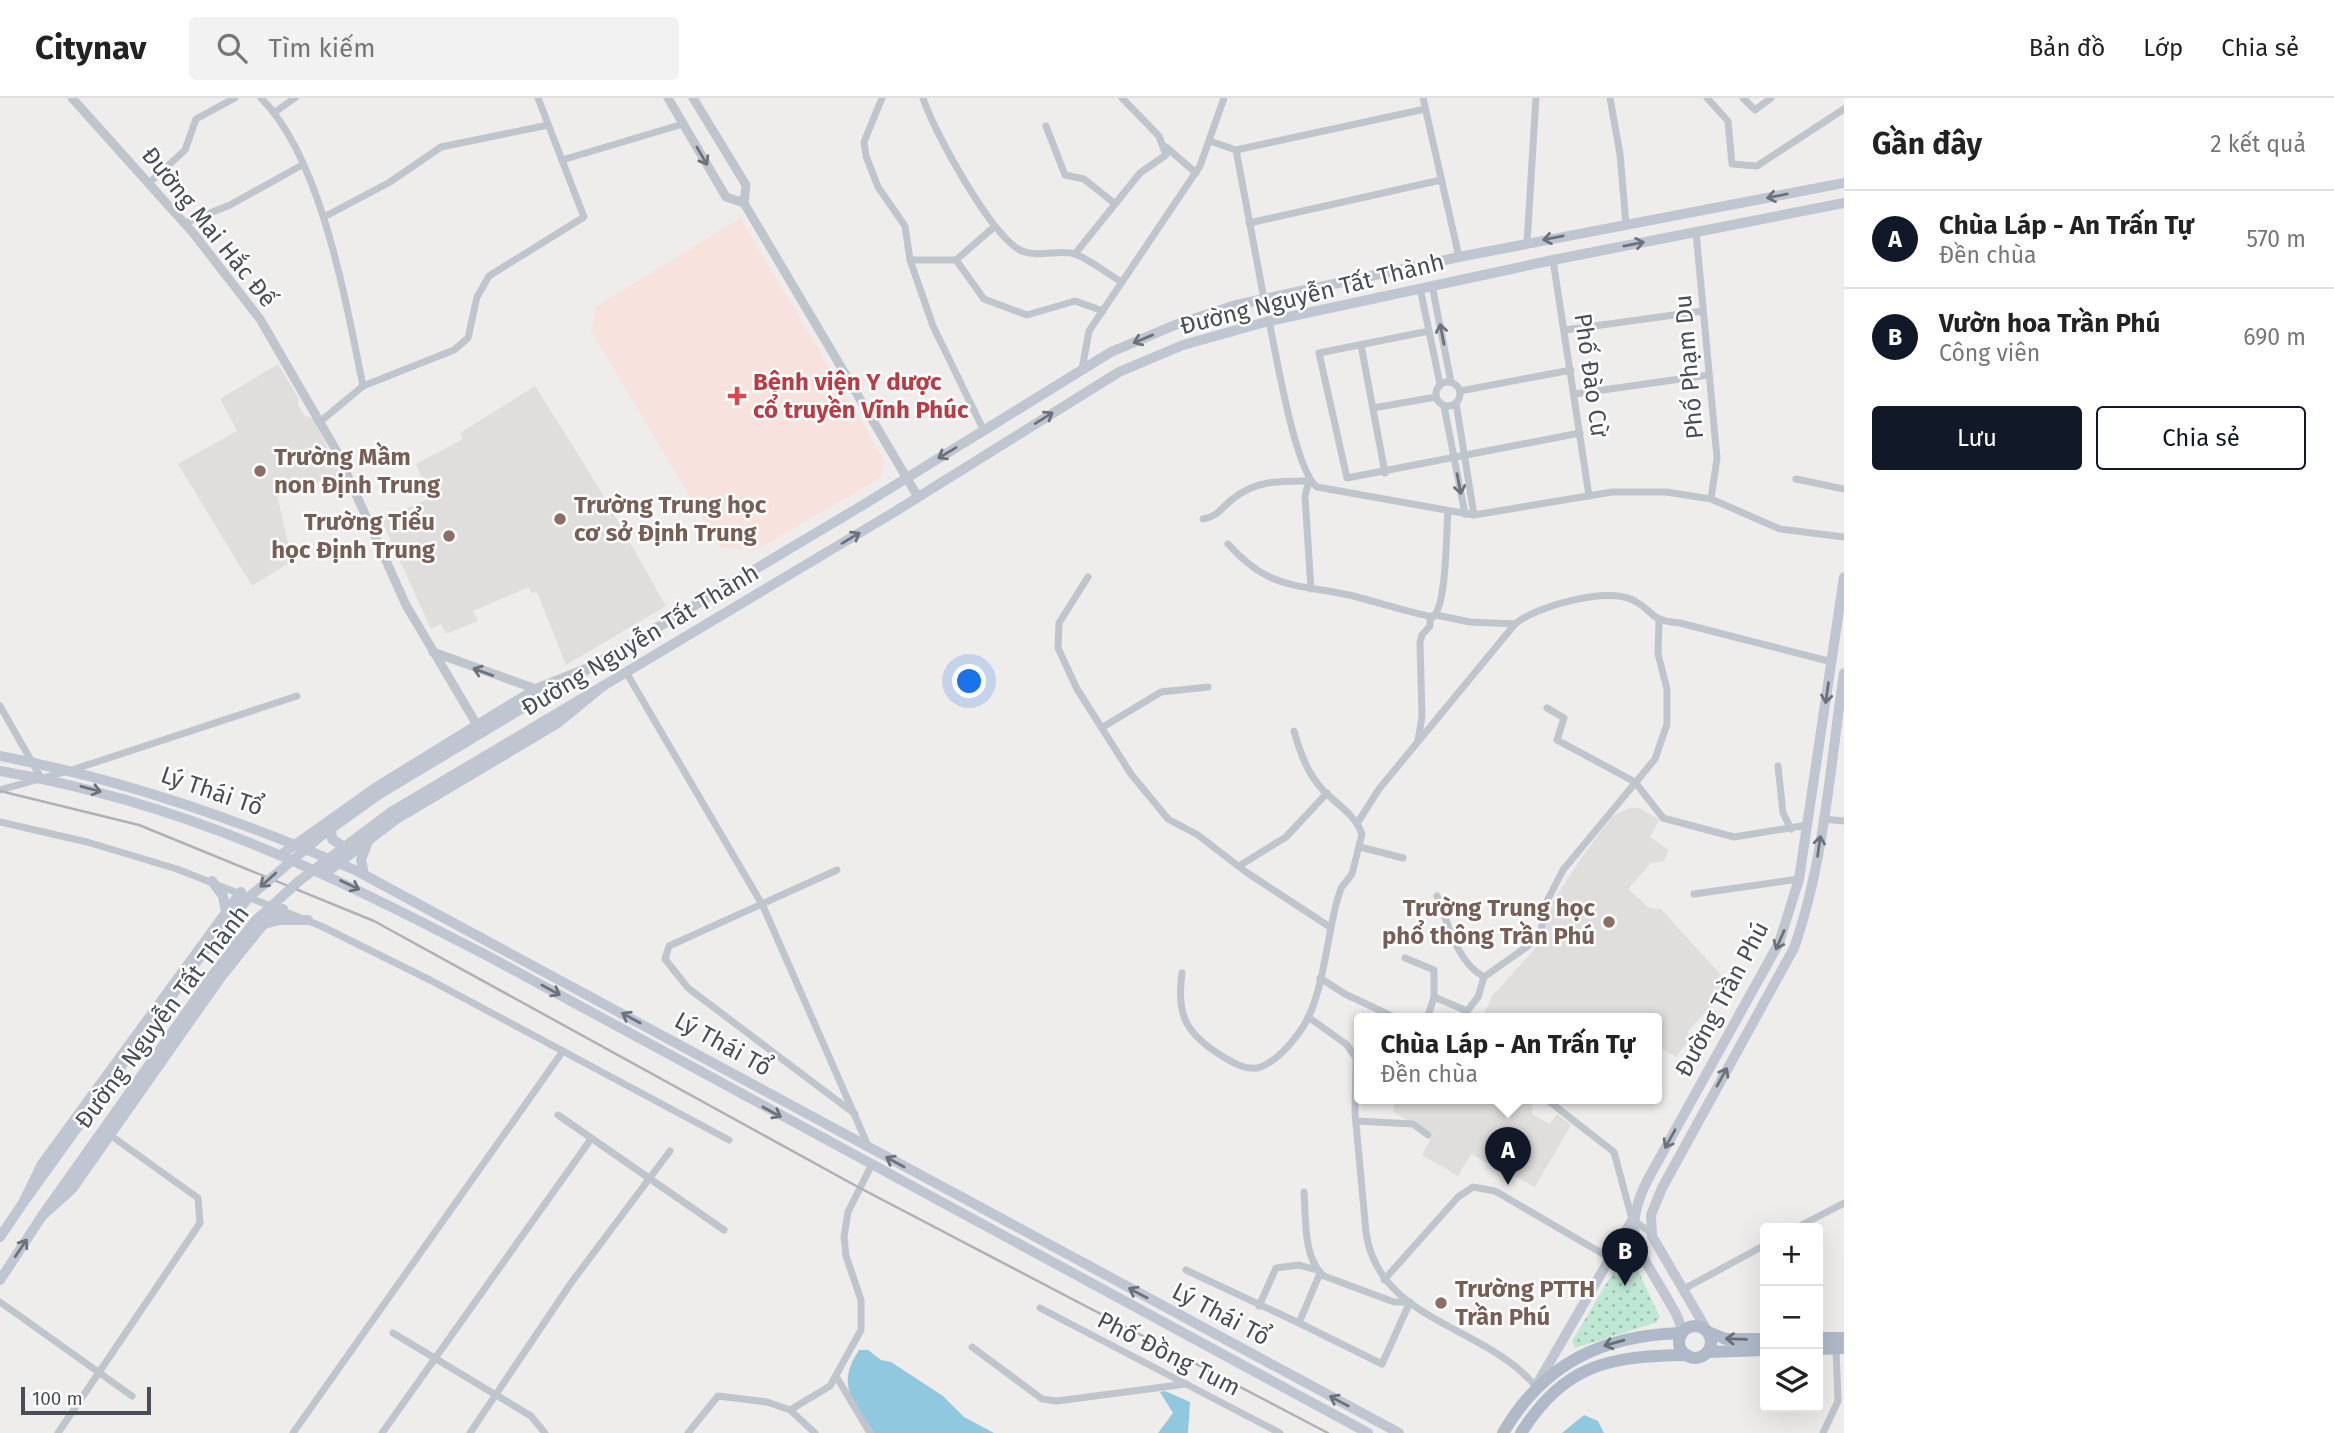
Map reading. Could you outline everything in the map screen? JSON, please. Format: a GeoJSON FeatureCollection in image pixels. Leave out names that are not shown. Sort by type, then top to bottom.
{"type":"FeatureCollection","features":[{"type":"Feature","properties":{"kind":"main road","name":"Đường Nguyễn Tất Thành"},"geometry":{"type":"LineString","coordinates":[[0,1237],[197,961],[249,897],[312,844],[379,795],[907,478],[1111,352],[1175,326],[1264,299],[1527,243],[1844,183]]}},
{"type":"Feature","properties":{"kind":"main road","name":"Đường Nguyễn Tất Thành"},"geometry":{"type":"LineString","coordinates":[[0,1280],[42,1216],[215,972],[255,921],[299,881],[391,812],[821,556],[1119,372],[1183,345],[1269,321],[1553,260],[1844,203]]}},
{"type":"Feature","properties":{"kind":"main road"},"geometry":{"type":"LineString","coordinates":[[1422,265],[1426,287]]}},
{"type":"Feature","properties":{"kind":"main road"},"geometry":{"type":"LineString","coordinates":[[1082,369],[1086,392]]}},
{"type":"Feature","properties":{"kind":"main road"},"geometry":{"type":"LineString","coordinates":[[809,536],[821,556]]}},
{"type":"Feature","properties":{"kind":"main road","name":"Đường Trần Phú"},"geometry":{"type":"LineString","coordinates":[[1536,1387],[1632,1219],[1647,1181],[1779,943],[1799,878],[1844,577]]}},
{"type":"Feature","properties":{"kind":"main road"},"geometry":{"type":"LineString","coordinates":[[1832,662],[1844,663]]}},
{"type":"Feature","properties":{"kind":"main road"},"geometry":{"type":"LineString","coordinates":[[282,854],[330,819],[536,689],[590,667]]}},
{"type":"Feature","properties":{"kind":"main road","name":"Đường Trần Phú"},"geometry":{"type":"LineString","coordinates":[[1650,1232],[1651,1215],[1662,1188],[1794,948],[1814,882],[1844,673]]}},
{"type":"Feature","properties":{"kind":"main road"},"geometry":{"type":"LineString","coordinates":[[326,873],[370,839],[558,723],[603,686]]}},
{"type":"Feature","properties":{"kind":"main road","name":"Lý Thái Tổ"},"geometry":{"type":"LineString","coordinates":[[0,756],[72,770],[144,789],[274,835],[364,874],[1399,1433]]}},
{"type":"Feature","properties":{"kind":"main road","name":"Lý Thái Tổ"},"geometry":{"type":"LineString","coordinates":[[0,771],[43,778],[156,807],[326,873],[486,955],[1368,1433]]}},
{"type":"Feature","properties":{"kind":"main road"},"geometry":{"type":"LineString","coordinates":[[330,819],[333,841],[340,847],[353,851]]}},
{"type":"Feature","properties":{"kind":"main road"},"geometry":{"type":"LineString","coordinates":[[274,835],[295,835],[315,830]]}},
{"type":"Feature","properties":{"kind":"main road"},"geometry":{"type":"LineString","coordinates":[[364,874],[361,858],[370,839]]}},
{"type":"Feature","properties":{"kind":"main road"},"geometry":{"type":"LineString","coordinates":[[212,881],[223,896],[226,912]]}},
{"type":"Feature","properties":{"kind":"main road"},"geometry":{"type":"LineString","coordinates":[[23,1203],[42,1164],[241,892]]}},
{"type":"Feature","properties":{"kind":"main road"},"geometry":{"type":"LineString","coordinates":[[42,1216],[72,1189],[241,951],[262,926],[283,909]]}},
{"type":"Feature","properties":{"kind":"main road"},"geometry":{"type":"LineString","coordinates":[[262,926],[280,920],[308,920]]}},
{"type":"Feature","properties":{"kind":"main road"},"geometry":{"type":"LineString","coordinates":[[210,933],[219,931],[232,935],[241,951]]}},
{"type":"Feature","properties":{"kind":"main road"},"geometry":{"type":"LineString","coordinates":[[746,1097],[752,1085]]}},
{"type":"Feature","properties":{"kind":"main road"},"geometry":{"type":"LineString","coordinates":[[922,1192],[928,1181]]}},
{"type":"Feature","properties":{"kind":"main road"},"geometry":{"type":"LineString","coordinates":[[1632,1219],[1634,1240],[1679,1319],[1682,1334],[1680,1345],[1686,1355]]}},
{"type":"Feature","properties":{"kind":"main road"},"geometry":{"type":"LineString","coordinates":[[1650,1232],[1681,1290],[1708,1332],[1711,1342],[1707,1352]]}},
{"type":"Feature","properties":{"kind":"main road"},"geometry":{"type":"LineString","coordinates":[[1503,1433],[1536,1387],[1567,1362],[1597,1349],[1647,1336],[1682,1334],[1695,1326],[1726,1339],[1760,1339]]}},
{"type":"Feature","properties":{"kind":"main road"},"geometry":{"type":"LineString","coordinates":[[1823,1338],[1844,1338]]}},
{"type":"Feature","properties":{"kind":"main road"},"geometry":{"type":"LineString","coordinates":[[1521,1433],[1547,1397],[1587,1370],[1627,1357],[1697,1357],[1707,1352],[1760,1350]]}},
{"type":"Feature","properties":{"kind":"street","name":"Đường Mai Hắc Đế"},"geometry":{"type":"LineString","coordinates":[[72,98],[185,223],[260,319],[321,421],[406,605],[477,725]]}},
{"type":"Feature","properties":{"kind":"street"},"geometry":{"type":"LineString","coordinates":[[149,183],[185,150],[196,119],[235,98]]}},
{"type":"Feature","properties":{"kind":"street"},"geometry":{"type":"LineString","coordinates":[[261,98],[275,112],[324,217],[344,291],[363,386]]}},
{"type":"Feature","properties":{"kind":"street"},"geometry":{"type":"LineString","coordinates":[[275,112],[295,98]]}},
{"type":"Feature","properties":{"kind":"street"},"geometry":{"type":"LineString","coordinates":[[321,421],[363,386],[454,350],[468,338],[477,297],[489,276],[584,217],[538,98]]}},
{"type":"Feature","properties":{"kind":"street"},"geometry":{"type":"LineString","coordinates":[[668,98],[726,197],[744,203]]}},
{"type":"Feature","properties":{"kind":"street"},"geometry":{"type":"LineString","coordinates":[[693,98],[746,186],[744,203],[918,497]]}},
{"type":"Feature","properties":{"kind":"street"},"geometry":{"type":"LineString","coordinates":[[882,98],[864,142],[866,156],[878,187],[905,226],[910,260],[933,326],[984,431]]}},
{"type":"Feature","properties":{"kind":"street"},"geometry":{"type":"LineString","coordinates":[[923,98],[946,148],[993,227],[1023,252],[1075,254],[1122,282]]}},
{"type":"Feature","properties":{"kind":"street"},"geometry":{"type":"LineString","coordinates":[[1122,98],[1159,136],[1166,148],[1196,173]]}},
{"type":"Feature","properties":{"kind":"street"},"geometry":{"type":"LineString","coordinates":[[1082,369],[1089,331],[1196,173],[1224,98]]}},
{"type":"Feature","properties":{"kind":"street"},"geometry":{"type":"LineString","coordinates":[[1423,98],[1459,257]]}},
{"type":"Feature","properties":{"kind":"street"},"geometry":{"type":"LineString","coordinates":[[1527,243],[1536,98]]}},
{"type":"Feature","properties":{"kind":"street"},"geometry":{"type":"LineString","coordinates":[[1743,98],[1755,110],[1771,98]]}},
{"type":"Feature","properties":{"kind":"street"},"geometry":{"type":"LineString","coordinates":[[1607,99],[1620,154],[1626,224]]}},
{"type":"Feature","properties":{"kind":"street"},"geometry":{"type":"LineString","coordinates":[[1710,99],[1727,121],[1732,164],[1757,166],[1844,109]]}},
{"type":"Feature","properties":{"kind":"street"},"geometry":{"type":"LineString","coordinates":[[1210,141],[1236,150],[1425,109]]}},
{"type":"Feature","properties":{"kind":"street"},"geometry":{"type":"LineString","coordinates":[[562,160],[683,124]]}},
{"type":"Feature","properties":{"kind":"street"},"geometry":{"type":"LineString","coordinates":[[324,217],[390,182],[441,147],[548,125]]}},
{"type":"Feature","properties":{"kind":"street"},"geometry":{"type":"LineString","coordinates":[[1046,126],[1065,175],[1084,179],[1114,203]]}},
{"type":"Feature","properties":{"kind":"street"},"geometry":{"type":"LineString","coordinates":[[1075,254],[1140,173],[1166,155],[1166,148]]}},
{"type":"Feature","properties":{"kind":"street"},"geometry":{"type":"LineString","coordinates":[[1236,150],[1264,299]]}},
{"type":"Feature","properties":{"kind":"street"},"geometry":{"type":"LineString","coordinates":[[185,223],[230,205],[302,165]]}},
{"type":"Feature","properties":{"kind":"street"},"geometry":{"type":"LineString","coordinates":[[1249,223],[1441,180]]}},
{"type":"Feature","properties":{"kind":"street"},"geometry":{"type":"LineString","coordinates":[[910,260],[956,260],[993,227]]}},
{"type":"Feature","properties":{"kind":"street","name":"Phố Phạm Du"},"geometry":{"type":"LineString","coordinates":[[1696,232],[1717,458],[1711,499]]}},
{"type":"Feature","properties":{"kind":"street"},"geometry":{"type":"LineString","coordinates":[[956,260],[984,299],[1027,315],[1076,301],[1103,311]]}},
{"type":"Feature","properties":{"kind":"street","name":"Phố Đào Cừ"},"geometry":{"type":"LineString","coordinates":[[1553,260],[1589,496]]}},
{"type":"Feature","properties":{"kind":"street"},"geometry":{"type":"LineString","coordinates":[[1426,287],[1429,331],[1440,384],[1436,397]]}},
{"type":"Feature","properties":{"kind":"street"},"geometry":{"type":"LineString","coordinates":[[1426,287],[1451,382],[1460,391]]}},
{"type":"Feature","properties":{"kind":"street"},"geometry":{"type":"LineString","coordinates":[[1565,330],[1703,311]]}},
{"type":"Feature","properties":{"kind":"street"},"geometry":{"type":"LineString","coordinates":[[1269,321],[1295,438],[1309,481],[1317,487],[1359,497],[1474,515],[1636,490],[1711,499],[1780,529],[1844,537]]}},
{"type":"Feature","properties":{"kind":"street"},"geometry":{"type":"LineString","coordinates":[[1429,331],[1319,353],[1347,478],[1580,433]]}},
{"type":"Feature","properties":{"kind":"street"},"geometry":{"type":"LineString","coordinates":[[1361,345],[1385,472]]}},
{"type":"Feature","properties":{"kind":"street"},"geometry":{"type":"LineString","coordinates":[[1460,391],[1571,370]]}},
{"type":"Feature","properties":{"kind":"street"},"geometry":{"type":"LineString","coordinates":[[1574,394],[1709,375]]}},
{"type":"Feature","properties":{"kind":"street"},"geometry":{"type":"LineString","coordinates":[[1440,384],[1451,382]]}},
{"type":"Feature","properties":{"kind":"street"},"geometry":{"type":"LineString","coordinates":[[1460,391],[1455,403],[1474,515]]}},
{"type":"Feature","properties":{"kind":"street"},"geometry":{"type":"LineString","coordinates":[[1373,408],[1436,397]]}},
{"type":"Feature","properties":{"kind":"street"},"geometry":{"type":"LineString","coordinates":[[1436,397],[1444,406],[1465,514]]}},
{"type":"Feature","properties":{"kind":"street"},"geometry":{"type":"LineString","coordinates":[[1444,406],[1455,403]]}},
{"type":"Feature","properties":{"kind":"street"},"geometry":{"type":"LineString","coordinates":[[1796,479],[1844,489]]}},
{"type":"Feature","properties":{"kind":"street"},"geometry":{"type":"LineString","coordinates":[[1203,519],[1217,516],[1235,497],[1254,486],[1276,481],[1309,481]]}},
{"type":"Feature","properties":{"kind":"street"},"geometry":{"type":"LineString","coordinates":[[1309,481],[1304,496],[1311,589]]}},
{"type":"Feature","properties":{"kind":"street"},"geometry":{"type":"LineString","coordinates":[[1418,741],[1422,717],[1420,642],[1430,626],[1443,589],[1448,511]]}},
{"type":"Feature","properties":{"kind":"street"},"geometry":{"type":"LineString","coordinates":[[1228,544],[1258,573],[1292,587],[1347,595],[1433,616],[1470,622],[1515,624]]}},
{"type":"Feature","properties":{"kind":"street"},"geometry":{"type":"LineString","coordinates":[[1088,577],[1065,611],[1057,634],[1061,658],[1131,774],[1168,819],[1199,835],[1238,866],[1330,927]]}},
{"type":"Feature","properties":{"kind":"street"},"geometry":{"type":"LineString","coordinates":[[1358,822],[1379,789],[1515,624],[1528,613],[1545,607],[1614,595],[1634,601],[1659,621],[1680,623],[1832,662]]}},
{"type":"Feature","properties":{"kind":"street"},"geometry":{"type":"LineString","coordinates":[[1468,1013],[1478,998],[1484,977],[1535,941],[1541,932],[1545,905],[1563,870],[1655,760],[1667,724],[1667,689],[1657,654],[1659,621]]}},
{"type":"Feature","properties":{"kind":"street"},"geometry":{"type":"LineString","coordinates":[[432,651],[536,689]]}},
{"type":"Feature","properties":{"kind":"street"},"geometry":{"type":"LineString","coordinates":[[626,672],[762,906],[857,1116],[869,1149]]}},
{"type":"Feature","properties":{"kind":"street"},"geometry":{"type":"LineString","coordinates":[[1103,727],[1161,692],[1208,687]]}},
{"type":"Feature","properties":{"kind":"street"},"geometry":{"type":"LineString","coordinates":[[0,790],[72,770],[297,696]]}},
{"type":"Feature","properties":{"kind":"street"},"geometry":{"type":"LineString","coordinates":[[0,706],[43,778]]}},
{"type":"Feature","properties":{"kind":"street"},"geometry":{"type":"LineString","coordinates":[[1547,708],[1564,718],[1557,740],[1635,782],[1663,818],[1734,837],[1808,825]]}},
{"type":"Feature","properties":{"kind":"street"},"geometry":{"type":"LineString","coordinates":[[1182,973],[1178,998],[1191,1032],[1201,1043],[1237,1065],[1259,1068],[1272,1060],[1299,1033],[1308,1017],[1341,888],[1352,874],[1362,834],[1358,822],[1327,793],[1303,760],[1294,732]]}},
{"type":"Feature","properties":{"kind":"street"},"geometry":{"type":"LineString","coordinates":[[1778,766],[1783,813],[1791,829]]}},
{"type":"Feature","properties":{"kind":"street"},"geometry":{"type":"LineString","coordinates":[[1238,866],[1286,837],[1327,793]]}},
{"type":"Feature","properties":{"kind":"street"},"geometry":{"type":"LineString","coordinates":[[1823,819],[1844,821]]}},
{"type":"Feature","properties":{"kind":"street"},"geometry":{"type":"LineString","coordinates":[[0,822],[87,842],[212,881],[283,909],[430,980],[729,1140]]}},
{"type":"Feature","properties":{"kind":"street"},"geometry":{"type":"LineString","coordinates":[[1360,847],[1403,858]]}},
{"type":"Feature","properties":{"kind":"street"},"geometry":{"type":"LineString","coordinates":[[837,870],[669,946],[666,959],[688,988],[857,1116]]}},
{"type":"Feature","properties":{"kind":"street"},"geometry":{"type":"LineString","coordinates":[[1695,894],[1799,878]]}},
{"type":"Feature","properties":{"kind":"street"},"geometry":{"type":"LineString","coordinates":[[1437,896],[1461,954],[1473,971],[1484,977]]}},
{"type":"Feature","properties":{"kind":"street"},"geometry":{"type":"LineString","coordinates":[[1405,958],[1434,970],[1434,997],[1429,1013]]}},
{"type":"Feature","properties":{"kind":"street"},"geometry":{"type":"LineString","coordinates":[[1320,978],[1345,994],[1385,1013]]}},
{"type":"Feature","properties":{"kind":"street"},"geometry":{"type":"LineString","coordinates":[[1434,997],[1463,1013]]}},
{"type":"Feature","properties":{"kind":"street"},"geometry":{"type":"LineString","coordinates":[[1308,1017],[1346,1044],[1354,1055]]}},
{"type":"Feature","properties":{"kind":"street"},"geometry":{"type":"LineString","coordinates":[[293,1433],[563,1051]]}},
{"type":"Feature","properties":{"kind":"street"},"geometry":{"type":"LineString","coordinates":[[1357,1104],[1356,1121],[1368,1244],[1384,1280],[1410,1302],[1518,1368],[1536,1387]]}},
{"type":"Feature","properties":{"kind":"street"},"geometry":{"type":"LineString","coordinates":[[1552,1104],[1614,1152],[1632,1219],[1650,1232]]}},
{"type":"Feature","properties":{"kind":"street"},"geometry":{"type":"LineString","coordinates":[[558,1115],[724,1230]]}},
{"type":"Feature","properties":{"kind":"street"},"geometry":{"type":"LineString","coordinates":[[1356,1121],[1413,1124],[1428,1135]]}},
{"type":"Feature","properties":{"kind":"street"},"geometry":{"type":"LineString","coordinates":[[58,1433],[200,1223],[198,1198],[110,1135]]}},
{"type":"Feature","properties":{"kind":"street"},"geometry":{"type":"LineString","coordinates":[[383,1433],[591,1139]]}},
{"type":"Feature","properties":{"kind":"street"},"geometry":{"type":"LineString","coordinates":[[470,1433],[571,1283],[670,1151]]}},
{"type":"Feature","properties":{"kind":"street"},"geometry":{"type":"LineString","coordinates":[[790,1410],[830,1386],[861,1330],[861,1300],[846,1256],[845,1225],[858,1187],[871,1166]]}},
{"type":"Feature","properties":{"kind":"street"},"geometry":{"type":"LineString","coordinates":[[1384,1280],[1458,1197],[1472,1186],[1495,1191],[1610,1258]]}},
{"type":"Feature","properties":{"kind":"street"},"geometry":{"type":"LineString","coordinates":[[1299,1323],[1318,1271],[1310,1248],[1304,1192]]}},
{"type":"Feature","properties":{"kind":"street"},"geometry":{"type":"LineString","coordinates":[[1806,1223],[1844,1203]]}},
{"type":"Feature","properties":{"kind":"street"},"geometry":{"type":"LineString","coordinates":[[1681,1290],[1760,1248]]}},
{"type":"Feature","properties":{"kind":"street"},"geometry":{"type":"LineString","coordinates":[[1259,1306],[1276,1268],[1299,1265],[1394,1302],[1410,1302]]}},
{"type":"Feature","properties":{"kind":"street"},"geometry":{"type":"LineString","coordinates":[[1186,1270],[1382,1364],[1410,1302]]}},
{"type":"Feature","properties":{"kind":"street"},"geometry":{"type":"LineString","coordinates":[[0,1302],[132,1396]]}},
{"type":"Feature","properties":{"kind":"street","name":"Phố Đồng Tum"},"geometry":{"type":"LineString","coordinates":[[1040,1308],[1280,1433]]}},
{"type":"Feature","properties":{"kind":"street"},"geometry":{"type":"LineString","coordinates":[[393,1333],[531,1416],[545,1433]]}},
{"type":"Feature","properties":{"kind":"street"},"geometry":{"type":"LineString","coordinates":[[972,1347],[1042,1399],[1057,1401],[1186,1384]]}},
{"type":"Feature","properties":{"kind":"street"},"geometry":{"type":"LineString","coordinates":[[1823,1433],[1838,1401],[1840,1349]]}},
{"type":"Feature","properties":{"kind":"street"},"geometry":{"type":"LineString","coordinates":[[836,1376],[870,1433]]}},
{"type":"Feature","properties":{"kind":"street"},"geometry":{"type":"LineString","coordinates":[[688,1433],[719,1396],[767,1402],[790,1410],[815,1433]]}},
{"type":"Feature","properties":{"kind":"shaded area","name":"Bệnh viện Y dược cổ truyền Vĩnh Phúc"},"geometry":{"type":"Polygon","coordinates":[[[740,218],[884,460],[882,477],[754,551],[720,547],[591,331],[596,307],[740,218]]]}},
{"type":"Feature","properties":{"kind":"shaded area","name":"Trường Mầm non Định Trung"},"geometry":{"type":"Polygon","coordinates":[[[278,364],[299,399],[298,405],[305,416],[314,419],[342,478],[276,490],[288,543],[297,558],[252,586],[178,464],[237,431],[220,399],[278,364]]]}},
{"type":"Feature","properties":{"kind":"shaded area","name":"Trường Trung học cơ sở Định Trung"},"geometry":{"type":"Polygon","coordinates":[[[535,386],[596,483],[666,606],[566,665],[537,592],[531,593],[529,587],[473,611],[478,621],[446,634],[441,624],[431,629],[381,519],[430,498],[416,464],[463,439],[460,433],[535,386]]]}},
{"type":"Feature","properties":{"kind":"shaded area","name":"Trường Trung học phổ thông Trần Phú"},"geometry":{"type":"Polygon","coordinates":[[[1629,808],[1640,808],[1659,820],[1650,837],[1669,850],[1664,861],[1651,863],[1628,889],[1649,908],[1661,909],[1729,984],[1687,1033],[1691,1037],[1676,1057],[1662,1049],[1662,1013],[1485,1013],[1492,996],[1543,940],[1549,907],[1613,816],[1629,808]]]}},
{"type":"Feature","properties":{"kind":"shaded area"},"geometry":{"type":"Polygon","coordinates":[[[1394,1104],[1533,1104],[1532,1114],[1550,1124],[1557,1114],[1571,1125],[1535,1187],[1471,1154],[1458,1176],[1422,1155],[1433,1134],[1393,1112],[1394,1104]]]}},
{"type":"Feature","properties":{"kind":"green space"},"geometry":{"type":"Polygon","coordinates":[[[1624,1254],[1630,1254],[1660,1317],[1655,1323],[1575,1348],[1572,1341],[1624,1254]]]}},
{"type":"Feature","properties":{"kind":"water"},"geometry":{"type":"Polygon","coordinates":[[[859,1350],[868,1350],[881,1360],[891,1362],[943,1396],[964,1417],[994,1433],[873,1433],[854,1402],[848,1384],[848,1374],[859,1350]]]}},
{"type":"Feature","properties":{"kind":"water"},"geometry":{"type":"Polygon","coordinates":[[[1165,1391],[1190,1402],[1188,1433],[1158,1433],[1173,1413],[1160,1392],[1165,1391]]]}},
{"type":"Feature","properties":{"kind":"water"},"geometry":{"type":"Polygon","coordinates":[[[1584,1415],[1598,1421],[1604,1433],[1562,1433],[1584,1415]]]}},
{"type":"Feature","properties":{"kind":"railway"},"geometry":{"type":"LineString","coordinates":[[0,791],[139,825],[374,921],[858,1187],[1328,1433]]}},
{"type":"Feature","properties":{"kind":"place","name":"Bệnh viện Y dược cổ truyền Vĩnh Phúc"},"geometry":{"type":"Point","coordinates":[737,396]}},
{"type":"Feature","properties":{"kind":"place","name":"Trường Mầm non Định Trung"},"geometry":{"type":"Point","coordinates":[260,471]}},
{"type":"Feature","properties":{"kind":"place","name":"Trường Trung học cơ sở Định Trung"},"geometry":{"type":"Point","coordinates":[560,519]}},
{"type":"Feature","properties":{"kind":"place","name":"Trường Tiểu học Định Trung"},"geometry":{"type":"Point","coordinates":[449,536]}},
{"type":"Feature","properties":{"kind":"place","name":"Trường Trung học phổ thông Trần Phú"},"geometry":{"type":"Point","coordinates":[1609,922]}},
{"type":"Feature","properties":{"kind":"place","name":"Chùa Láp - An Trấn Tự"},"geometry":{"type":"Point","coordinates":[1508,1185]}},
{"type":"Feature","properties":{"kind":"place","name":"Vườn hoa Trần Phú"},"geometry":{"type":"Point","coordinates":[1625,1286]}},
{"type":"Feature","properties":{"kind":"place","name":"Trường PTTH Trần Phú"},"geometry":{"type":"Point","coordinates":[1441,1303]}}]}
